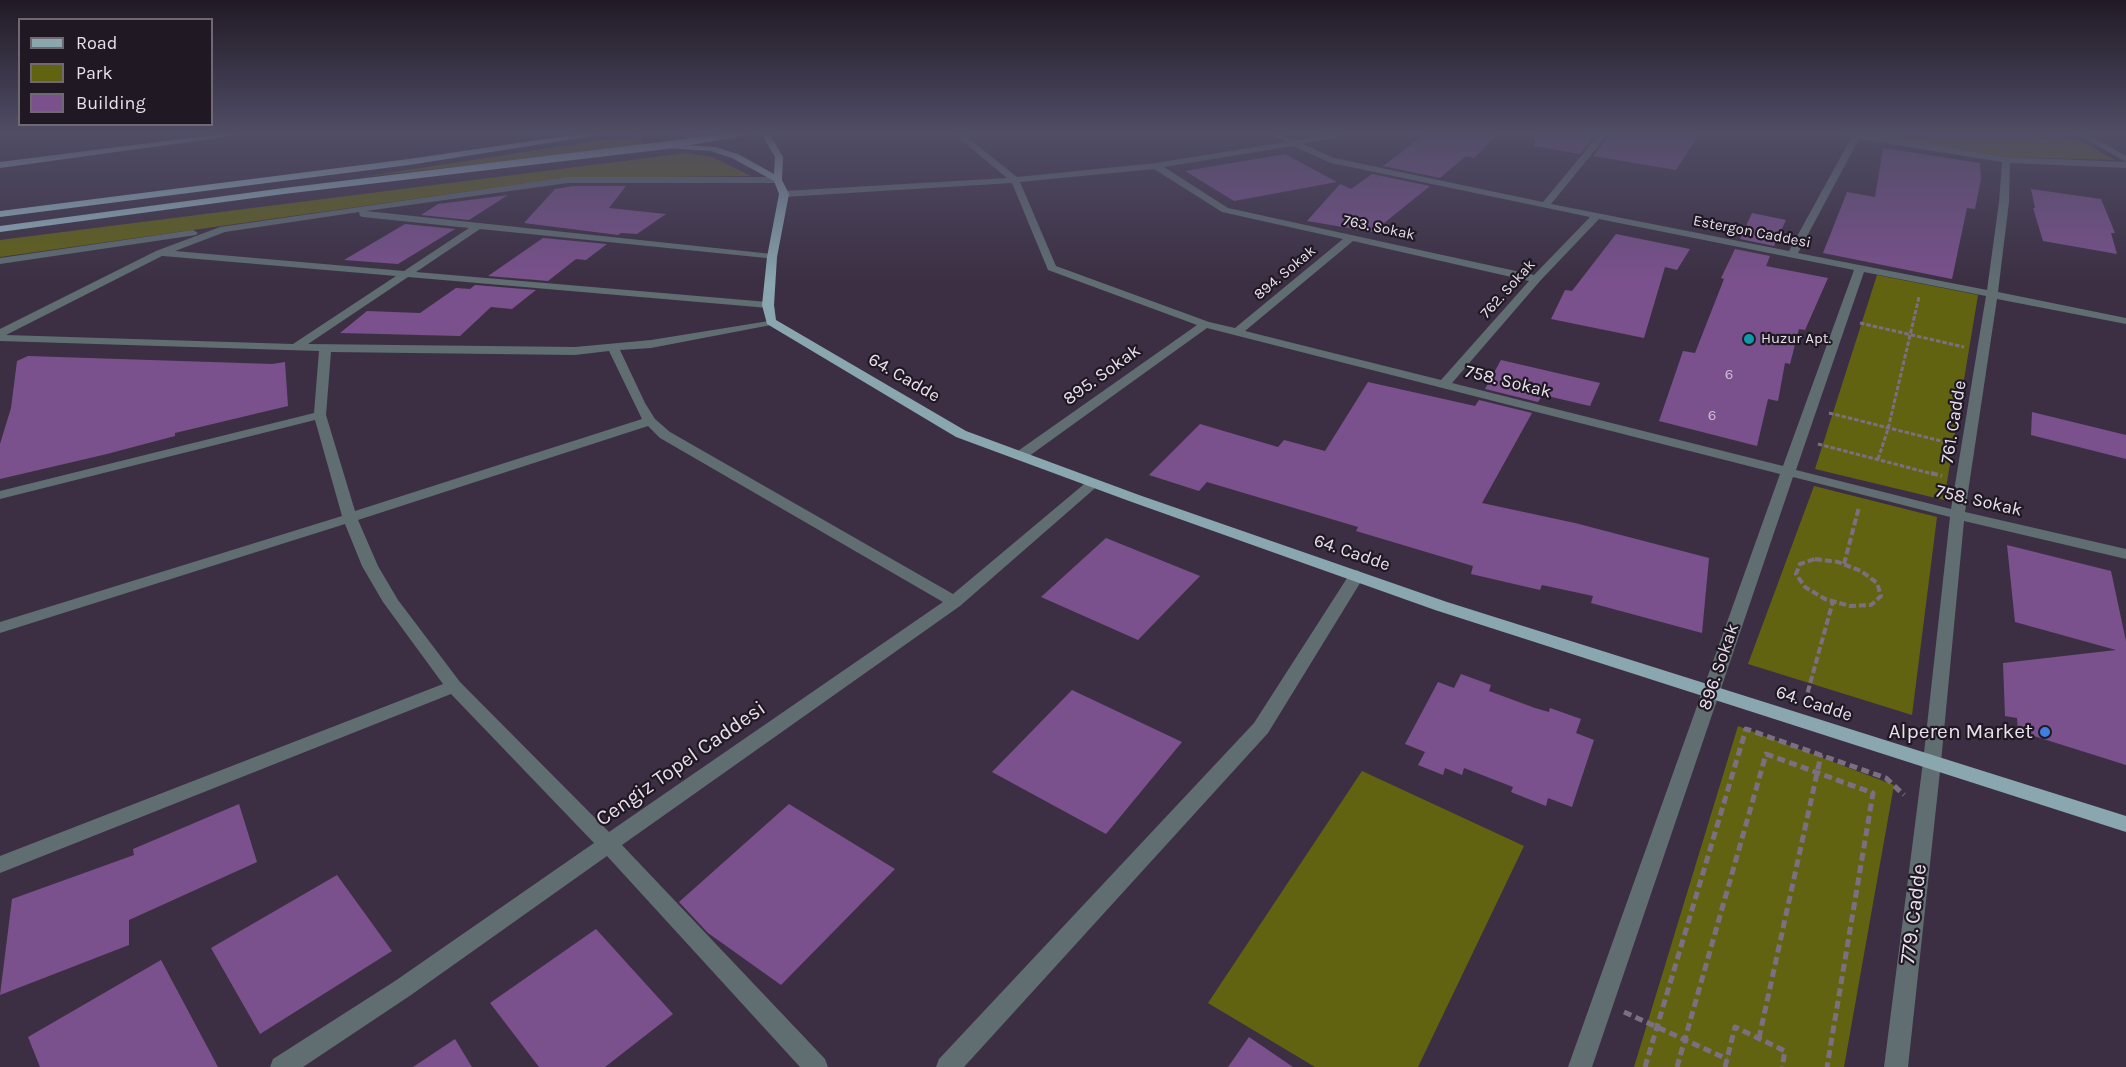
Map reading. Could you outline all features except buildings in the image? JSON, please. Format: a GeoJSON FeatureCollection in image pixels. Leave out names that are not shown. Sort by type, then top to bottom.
{"type":"FeatureCollection","features":[{"type":"Feature","properties":{"kind":"highway"},"geometry":{"type":"LineString","coordinates":[[0,214],[246,183]]}},
{"type":"Feature","properties":{"kind":"highway"},"geometry":{"type":"LineString","coordinates":[[0,229],[354,183]]}},
{"type":"Feature","properties":{"kind":"main road"},"geometry":{"type":"LineString","coordinates":[[775,183],[781,187]]}},
{"type":"Feature","properties":{"kind":"main road"},"geometry":{"type":"LineString","coordinates":[[771,322],[768,305],[781,183]]}},
{"type":"Feature","properties":{"kind":"main road","name":"64. Cadde"},"geometry":{"type":"LineString","coordinates":[[771,322],[961,434],[1020,456],[1441,606],[2126,824]]}},
{"type":"Feature","properties":{"kind":"street"},"geometry":{"type":"LineString","coordinates":[[0,261],[547,183]]}},
{"type":"Feature","properties":{"kind":"street"},"geometry":{"type":"LineString","coordinates":[[653,183],[781,187],[922,183]]}},
{"type":"Feature","properties":{"kind":"street","name":"758. Sokak"},"geometry":{"type":"LineString","coordinates":[[1016,183],[1052,268],[1205,324],[1958,515],[2126,554]]}},
{"type":"Feature","properties":{"kind":"street","name":"763. Sokak"},"geometry":{"type":"LineString","coordinates":[[1182,183],[1225,210],[1536,279]]}},
{"type":"Feature","properties":{"kind":"street","name":"Estergon Caddesi"},"geometry":{"type":"LineString","coordinates":[[1437,183],[2126,321]]}},
{"type":"Feature","properties":{"kind":"street"},"geometry":{"type":"LineString","coordinates":[[1545,206],[1564,183]]}},
{"type":"Feature","properties":{"kind":"street"},"geometry":{"type":"LineString","coordinates":[[1792,255],[1831,183]]}},
{"type":"Feature","properties":{"kind":"street","name":"761. Cadde"},"geometry":{"type":"LineString","coordinates":[[1932,762],[1958,515],[1992,294],[2005,183]]}},
{"type":"Feature","properties":{"kind":"street"},"geometry":{"type":"LineString","coordinates":[[338,211],[772,257]]}},
{"type":"Feature","properties":{"kind":"street","name":"762. Sokak"},"geometry":{"type":"LineString","coordinates":[[1444,384],[1536,279],[1597,216]]}},
{"type":"Feature","properties":{"kind":"street"},"geometry":{"type":"LineString","coordinates":[[296,347],[478,226]]}},
{"type":"Feature","properties":{"kind":"street"},"geometry":{"type":"LineString","coordinates":[[0,333],[160,253],[223,229]]}},
{"type":"Feature","properties":{"kind":"street","name":"894. Sokak"},"geometry":{"type":"LineString","coordinates":[[1238,332],[1352,237]]}},
{"type":"Feature","properties":{"kind":"street"},"geometry":{"type":"LineString","coordinates":[[160,253],[768,305]]}},
{"type":"Feature","properties":{"kind":"street","name":"896. Sokak"},"geometry":{"type":"LineString","coordinates":[[1580,1067],[1710,691],[1860,269]]}},
{"type":"Feature","properties":{"kind":"street"},"geometry":{"type":"LineString","coordinates":[[0,338],[539,352],[612,348],[690,338],[771,322]]}},
{"type":"Feature","properties":{"kind":"street","name":"895. Sokak"},"geometry":{"type":"LineString","coordinates":[[1020,456],[1205,324]]}},
{"type":"Feature","properties":{"kind":"street"},"geometry":{"type":"LineString","coordinates":[[325,348],[320,415],[350,518],[370,566],[391,602],[454,686],[608,844],[816,1067]]}},
{"type":"Feature","properties":{"kind":"street"},"geometry":{"type":"LineString","coordinates":[[612,348],[639,403],[650,421],[665,435],[954,602]]}},
{"type":"Feature","properties":{"kind":"street"},"geometry":{"type":"LineString","coordinates":[[0,495],[320,415]]}},
{"type":"Feature","properties":{"kind":"street"},"geometry":{"type":"LineString","coordinates":[[0,628],[650,421]]}},
{"type":"Feature","properties":{"kind":"street","name":"Cengiz Topel Caddesi"},"geometry":{"type":"LineString","coordinates":[[282,1067],[403,988],[954,602],[1094,483]]}},
{"type":"Feature","properties":{"kind":"street"},"geometry":{"type":"LineString","coordinates":[[948,1067],[1261,728],[1357,575]]}},
{"type":"Feature","properties":{"kind":"street"},"geometry":{"type":"LineString","coordinates":[[0,865],[454,686]]}},
{"type":"Feature","properties":{"kind":"street","name":"779. Cadde"},"geometry":{"type":"LineString","coordinates":[[1896,1067],[1932,762]]}},
{"type":"Feature","properties":{"kind":"path"},"geometry":{"type":"LineString","coordinates":[[1878,459],[1912,336],[1921,288]]}},
{"type":"Feature","properties":{"kind":"path"},"geometry":{"type":"LineString","coordinates":[[1842,320],[1983,352]]}},
{"type":"Feature","properties":{"kind":"path"},"geometry":{"type":"LineString","coordinates":[[1810,408],[1968,448]]}},
{"type":"Feature","properties":{"kind":"path"},"geometry":{"type":"LineString","coordinates":[[1800,440],[1963,481]]}},
{"type":"Feature","properties":{"kind":"path"},"geometry":{"type":"LineString","coordinates":[[1844,564],[1864,491]]}},
{"type":"Feature","properties":{"kind":"path"},"geometry":{"type":"LineString","coordinates":[[1815,559],[1844,564],[1861,571],[1877,584],[1881,596],[1871,604],[1850,606],[1833,601],[1805,587],[1796,574],[1800,564],[1815,559]]}},
{"type":"Feature","properties":{"kind":"path"},"geometry":{"type":"LineString","coordinates":[[1801,720],[1833,601]]}},
{"type":"Feature","properties":{"kind":"path"},"geometry":{"type":"LineString","coordinates":[[1759,1038],[1827,728]]}},
{"type":"Feature","properties":{"kind":"path"},"geometry":{"type":"LineString","coordinates":[[1645,1067],[1746,729],[1886,778],[1907,797]]}},
{"type":"Feature","properties":{"kind":"path"},"geometry":{"type":"LineString","coordinates":[[1677,1067],[1766,754],[1874,793],[1827,1067]]}},
{"type":"Feature","properties":{"kind":"path"},"geometry":{"type":"LineString","coordinates":[[1603,1002],[1727,1059]]}},
{"type":"Feature","properties":{"kind":"path"},"geometry":{"type":"LineString","coordinates":[[1725,1067],[1735,1027],[1785,1051],[1782,1067]]}},
{"type":"Feature","properties":{"kind":"green space"},"geometry":{"type":"Polygon","coordinates":[[[451,183],[529,183],[0,257],[0,240],[451,183]]]}},
{"type":"Feature","properties":{"kind":"green space"},"geometry":{"type":"Polygon","coordinates":[[[1877,275],[1978,295],[1944,500],[1815,469],[1877,275]]]}},
{"type":"Feature","properties":{"kind":"green space"},"geometry":{"type":"Polygon","coordinates":[[[1814,486],[1937,517],[1912,715],[1748,664],[1814,486]]]}},
{"type":"Feature","properties":{"kind":"green space"},"geometry":{"type":"Polygon","coordinates":[[[1738,726],[1894,785],[1844,1067],[1634,1067],[1738,726]]]}},
{"type":"Feature","properties":{"kind":"green space"},"geometry":{"type":"Polygon","coordinates":[[[1362,771],[1524,846],[1418,1067],[1315,1067],[1208,1003],[1362,771]]]}},
{"type":"Feature","properties":{"kind":"place","name":"Huzur Apt."},"geometry":{"type":"Point","coordinates":[1749,339]}},
{"type":"Feature","properties":{"kind":"place","name":"Alperen Market"},"geometry":{"type":"Point","coordinates":[2045,732]}}]}
